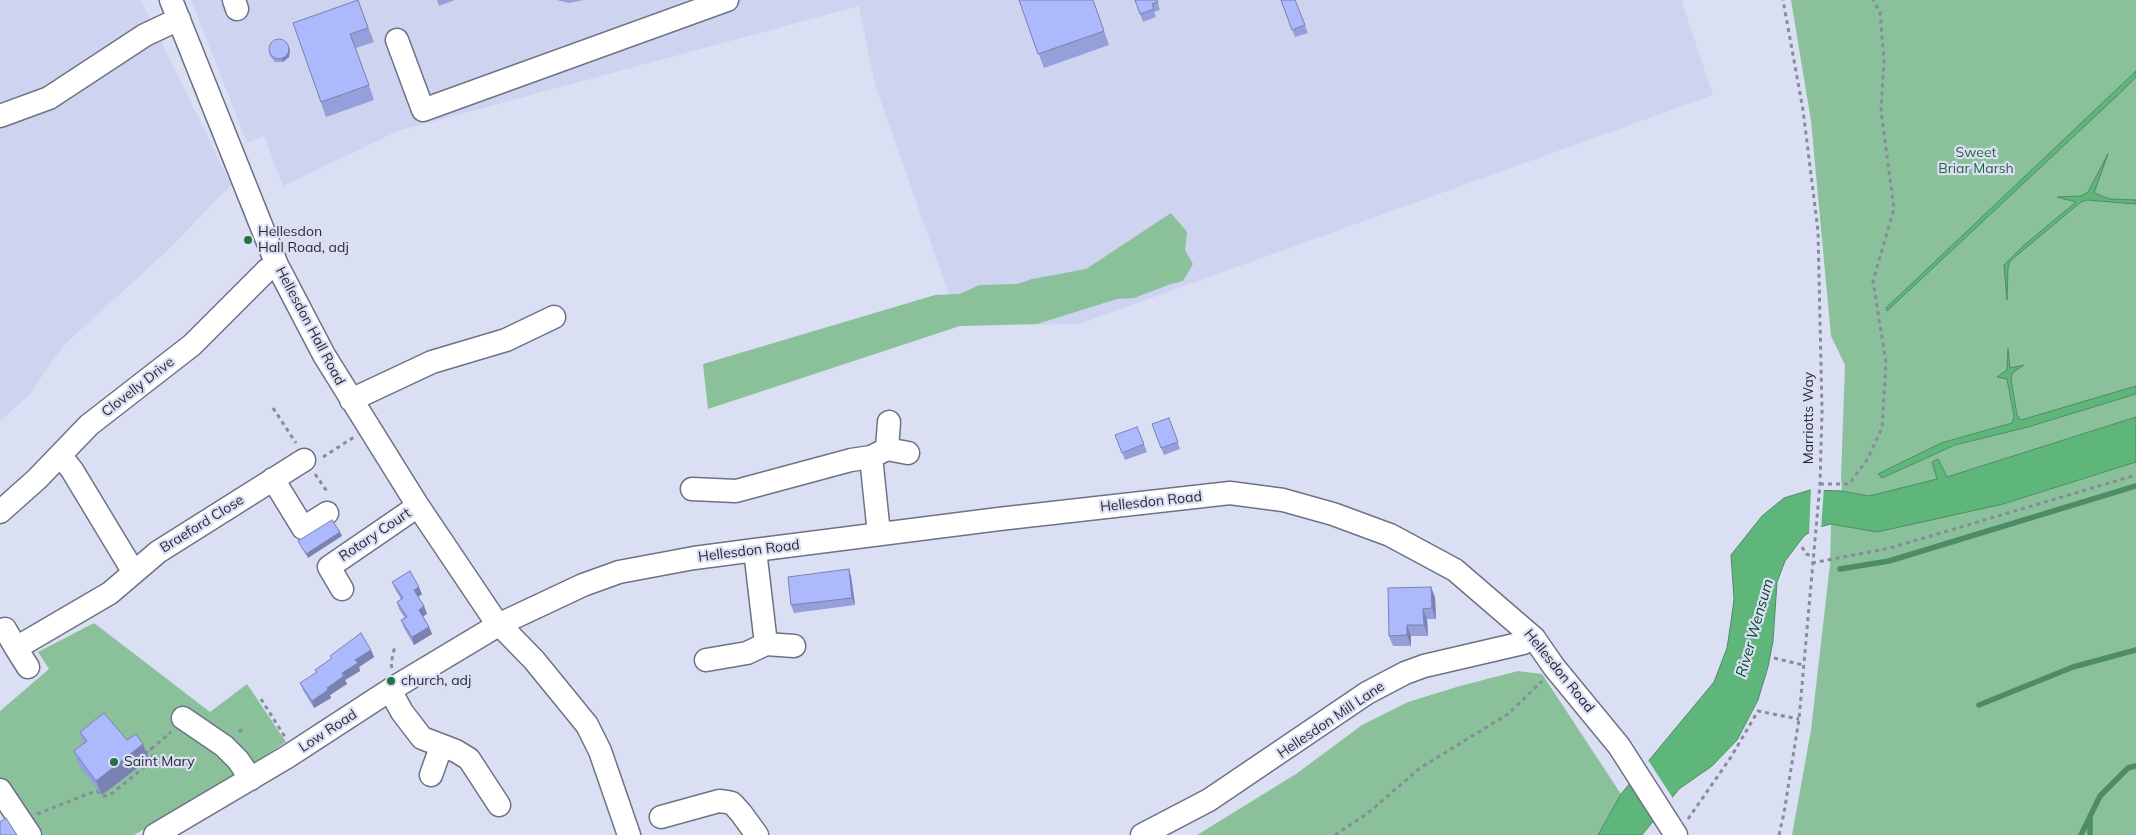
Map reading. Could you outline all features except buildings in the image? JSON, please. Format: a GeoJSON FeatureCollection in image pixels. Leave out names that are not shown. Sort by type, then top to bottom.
{"type":"FeatureCollection","features":[{"type":"Feature","properties":{"kind":"street"},"geometry":{"type":"LineString","coordinates":[[397,40],[423,110],[727,0]]}},
{"type":"Feature","properties":{"kind":"street"},"geometry":{"type":"LineString","coordinates":[[0,116],[49,98],[145,36],[175,10]]}},
{"type":"Feature","properties":{"kind":"street","name":"Hellesdon Hall Road"},"geometry":{"type":"LineString","coordinates":[[175,10],[277,265],[324,355],[418,506],[494,619],[500,624]]}},
{"type":"Feature","properties":{"kind":"street","name":"Clovelly Drive"},"geometry":{"type":"LineString","coordinates":[[0,512],[89,425],[192,345],[268,270],[277,265]]}},
{"type":"Feature","properties":{"kind":"street"},"geometry":{"type":"LineString","coordinates":[[351,400],[432,362],[506,340],[554,317]]}},
{"type":"Feature","properties":{"kind":"street"},"geometry":{"type":"LineString","coordinates":[[880,534],[889,453],[888,422]]}},
{"type":"Feature","properties":{"kind":"street"},"geometry":{"type":"LineString","coordinates":[[692,489],[716,501],[736,491],[889,453]]}},
{"type":"Feature","properties":{"kind":"street"},"geometry":{"type":"LineString","coordinates":[[60,455],[72,470],[133,571]]}},
{"type":"Feature","properties":{"kind":"street","name":"Braeford Close"},"geometry":{"type":"LineString","coordinates":[[5,629],[22,658],[110,593],[133,571],[158,552],[273,479],[311,460]]}},
{"type":"Feature","properties":{"kind":"street"},"geometry":{"type":"LineString","coordinates":[[273,479],[303,528],[328,513]]}},
{"type":"Feature","properties":{"kind":"street","name":"Hellesdon Road"},"geometry":{"type":"LineString","coordinates":[[500,624],[553,598],[619,572],[694,558],[1230,493],[1283,500],[1333,514],[1390,535],[1455,570],[1541,646],[1554,667],[1619,746],[1672,830]]}},
{"type":"Feature","properties":{"kind":"street","name":"Rotary Court"},"geometry":{"type":"LineString","coordinates":[[342,589],[329,567],[418,506]]}},
{"type":"Feature","properties":{"kind":"street"},"geometry":{"type":"LineString","coordinates":[[755,550],[766,644]]}},
{"type":"Feature","properties":{"kind":"street"},"geometry":{"type":"LineString","coordinates":[[500,624],[534,660],[587,725],[600,750],[629,835]]}},
{"type":"Feature","properties":{"kind":"street","name":"Low Road"},"geometry":{"type":"LineString","coordinates":[[155,835],[179,829],[251,778],[390,690],[500,624]]}},
{"type":"Feature","properties":{"kind":"street","name":"Hellesdon Mill Lane"},"geometry":{"type":"LineString","coordinates":[[1142,835],[1209,800],[1366,693],[1397,677],[1424,666],[1523,643],[1541,646]]}},
{"type":"Feature","properties":{"kind":"street"},"geometry":{"type":"LineString","coordinates":[[706,660],[748,653],[766,644],[794,646]]}},
{"type":"Feature","properties":{"kind":"street"},"geometry":{"type":"LineString","coordinates":[[390,690],[402,712],[422,738],[441,747],[456,751],[469,759],[499,805]]}},
{"type":"Feature","properties":{"kind":"street"},"geometry":{"type":"LineString","coordinates":[[185,719],[224,746],[238,760],[251,778]]}},
{"type":"Feature","properties":{"kind":"street"},"geometry":{"type":"LineString","coordinates":[[431,775],[441,747]]}},
{"type":"Feature","properties":{"kind":"street"},"geometry":{"type":"LineString","coordinates":[[0,790],[27,829]]}},
{"type":"Feature","properties":{"kind":"street"},"geometry":{"type":"LineString","coordinates":[[661,817],[719,801],[727,802],[732,803],[742,813],[757,835]]}},
{"type":"Feature","properties":{"kind":"path","name":"Marriotts Way"},"geometry":{"type":"LineString","coordinates":[[1779,835],[1799,719],[1818,489],[1820,484],[1822,410],[1818,231],[1803,110],[1783,0]]}},
{"type":"Feature","properties":{"kind":"path"},"geometry":{"type":"LineString","coordinates":[[1820,484],[1849,484],[1867,460],[1882,428],[1886,363],[1873,281],[1894,209],[1881,111],[1884,60],[1880,12],[1873,0]]}},
{"type":"Feature","properties":{"kind":"path"},"geometry":{"type":"LineString","coordinates":[[311,460],[368,428]]}},
{"type":"Feature","properties":{"kind":"path"},"geometry":{"type":"LineString","coordinates":[[1812,563],[1890,548],[2136,475]]}},
{"type":"Feature","properties":{"kind":"path"},"geometry":{"type":"LineString","coordinates":[[1802,547],[1806,554],[1813,556]]}},
{"type":"Feature","properties":{"kind":"path"},"geometry":{"type":"LineString","coordinates":[[1335,835],[1368,813],[1420,768],[1508,714],[1538,686],[1546,675],[1541,646]]}},
{"type":"Feature","properties":{"kind":"path"},"geometry":{"type":"LineString","coordinates":[[1774,658],[1803,666]]}},
{"type":"Feature","properties":{"kind":"path"},"geometry":{"type":"LineString","coordinates":[[261,699],[285,737]]}},
{"type":"Feature","properties":{"kind":"path"},"geometry":{"type":"LineString","coordinates":[[1672,830],[1731,757],[1758,711],[1799,719]]}},
{"type":"Feature","properties":{"kind":"path"},"geometry":{"type":"LineString","coordinates":[[145,754],[185,719]]}},
{"type":"Feature","properties":{"kind":"path"},"geometry":{"type":"LineString","coordinates":[[27,829],[36,814],[96,791],[100,796],[110,794],[152,760],[151,748]]}},
{"type":"Feature","properties":{"kind":"shaded area"},"geometry":{"type":"Polygon","coordinates":[[[0,0],[141,0],[231,185],[169,249],[64,345],[28,396],[0,421],[0,0]]]}},
{"type":"Feature","properties":{"kind":"shaded area"},"geometry":{"type":"Polygon","coordinates":[[[191,0],[1684,0],[1682,2],[1713,95],[1079,324],[960,326],[875,85],[859,6],[398,131],[283,186],[264,136],[247,143],[191,0]]]}},
{"type":"Feature","properties":{"kind":"green space","name":"Sweet Briar Marsh"},"geometry":{"type":"Polygon","coordinates":[[[1791,0],[2136,0],[2136,386],[2026,420],[1941,443],[1878,474],[1956,445],[2028,427],[2136,394],[2136,417],[1947,477],[1869,496],[1842,491],[1845,365],[1831,336],[1811,121],[1791,0]]]}},
{"type":"Feature","properties":{"kind":"green space"},"geometry":{"type":"Polygon","coordinates":[[[1171,213],[1187,232],[1185,250],[1193,264],[1183,281],[1134,298],[1117,299],[1037,324],[960,326],[708,409],[703,364],[935,295],[960,294],[979,285],[1017,284],[1032,279],[1086,269],[1171,213]]]}},
{"type":"Feature","properties":{"kind":"green space"},"geometry":{"type":"Polygon","coordinates":[[[2136,462],[2136,835],[1792,835],[1811,730],[1830,564],[1831,524],[1846,526],[2003,504],[2136,462]]]}},
{"type":"Feature","properties":{"kind":"green space"},"geometry":{"type":"Polygon","coordinates":[[[94,623],[210,712],[247,684],[286,742],[204,795],[134,835],[35,835],[0,781],[0,711],[49,669],[38,652],[94,623]]]}},
{"type":"Feature","properties":{"kind":"green space"},"geometry":{"type":"Polygon","coordinates":[[[1518,671],[1542,674],[1621,794],[1598,835],[1197,835],[1296,774],[1362,725],[1408,702],[1518,671]]]}},
{"type":"Feature","properties":{"kind":"water"},"geometry":{"type":"Polygon","coordinates":[[[2136,71],[2136,77],[2120,93],[1887,311],[1886,308],[2136,71]]]}},
{"type":"Feature","properties":{"kind":"water"},"geometry":{"type":"Polygon","coordinates":[[[2108,154],[2094,193],[2110,199],[2136,200],[2136,204],[2087,200],[2081,202],[2010,261],[2007,300],[2004,265],[2023,246],[2076,202],[2057,197],[2081,196],[2088,192],[2108,154]]]}},
{"type":"Feature","properties":{"kind":"water"},"geometry":{"type":"Polygon","coordinates":[[[2008,349],[2010,368],[2024,365],[2012,373],[2011,379],[2017,415],[2021,420],[2136,386],[2136,394],[2028,427],[1955,445],[1882,478],[1878,474],[1941,443],[2012,423],[2014,416],[2007,379],[1997,377],[2007,370],[2008,349]]]}},
{"type":"Feature","properties":{"kind":"water","name":"River Wensum"},"geometry":{"type":"Polygon","coordinates":[[[2136,417],[2136,462],[2003,504],[1877,532],[1831,524],[1816,528],[1804,536],[1785,561],[1777,582],[1773,641],[1768,667],[1758,700],[1737,740],[1712,766],[1679,789],[1642,835],[1598,835],[1621,794],[1714,682],[1727,648],[1731,622],[1734,599],[1731,555],[1762,516],[1784,498],[1810,490],[1842,491],[1869,496],[1937,479],[1932,462],[1938,459],[1947,477],[2136,417]]]}},
{"type":"Feature","properties":{"kind":"pier"},"geometry":{"type":"Polygon","coordinates":[[[1811,487],[1824,487],[1821,530],[1809,536],[1811,487]]]}},
{"type":"Feature","properties":{"kind":"pier"},"geometry":{"type":"Polygon","coordinates":[[[1648,760],[1674,800],[1670,805],[1644,765],[1648,760]]]}},
{"type":"Feature","properties":{"kind":"waterway"},"geometry":{"type":"LineString","coordinates":[[1840,569],[1889,561],[2136,486]]}},
{"type":"Feature","properties":{"kind":"waterway"},"geometry":{"type":"LineString","coordinates":[[1979,705],[2073,667],[2136,650]]}},
{"type":"Feature","properties":{"kind":"waterway"},"geometry":{"type":"LineString","coordinates":[[2081,835],[2100,796],[2128,768],[2136,766]]}},
{"type":"Feature","properties":{"kind":"waterway"},"geometry":{"type":"LineString","coordinates":[[2090,818],[2090,835]]}},
{"type":"Feature","properties":{"kind":"place","name":"Hellesdon Hall Road, adj"},"geometry":{"type":"Point","coordinates":[248,240]}},
{"type":"Feature","properties":{"kind":"place","name":"church, adj"},"geometry":{"type":"Point","coordinates":[391,681]}},
{"type":"Feature","properties":{"kind":"place","name":"Saint Mary"},"geometry":{"type":"Point","coordinates":[114,762]}}]}
